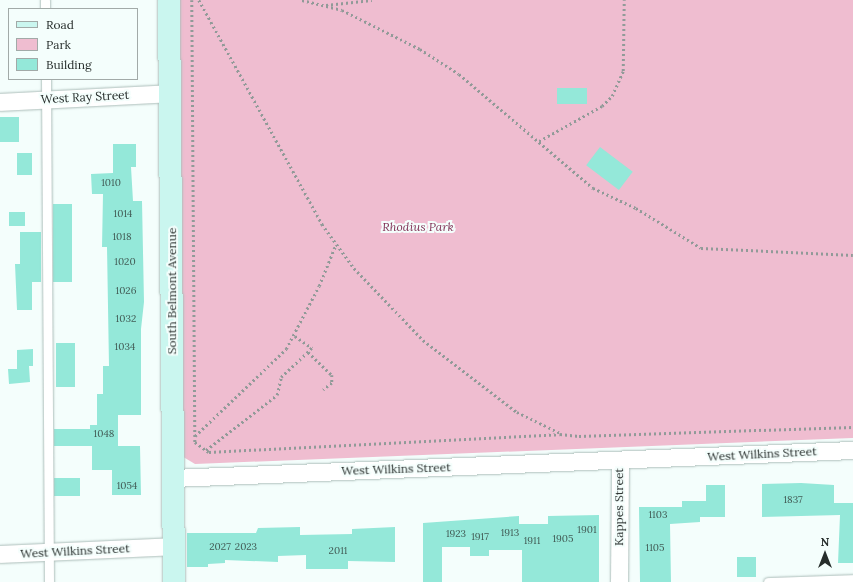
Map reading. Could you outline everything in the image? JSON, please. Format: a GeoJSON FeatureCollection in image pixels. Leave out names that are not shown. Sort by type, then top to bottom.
{"type":"FeatureCollection","features":[{"type":"Feature","properties":{"kind":"main road","name":"South Belmont Avenue"},"geometry":{"type":"LineString","coordinates":[[169,0],[174,582]]}},
{"type":"Feature","properties":{"kind":"street","name":"West Ray Street"},"geometry":{"type":"LineString","coordinates":[[0,102],[170,93]]}},
{"type":"Feature","properties":{"kind":"street","name":"West Wilkins Street"},"geometry":{"type":"LineString","coordinates":[[671,458],[853,450]]}},
{"type":"Feature","properties":{"kind":"street","name":"Kappes Street"},"geometry":{"type":"LineString","coordinates":[[619,582],[620,460],[671,458]]}},
{"type":"Feature","properties":{"kind":"street","name":"West Wilkins Street"},"geometry":{"type":"LineString","coordinates":[[173,478],[620,460]]}},
{"type":"Feature","properties":{"kind":"street","name":"West Wilkins Street"},"geometry":{"type":"LineString","coordinates":[[0,554],[174,546]]}},
{"type":"Feature","properties":{"kind":"lane"},"geometry":{"type":"LineString","coordinates":[[46,80],[49,582]]}},
{"type":"Feature","properties":{"kind":"lane"},"geometry":{"type":"LineString","coordinates":[[768,582],[853,579]]}},
{"type":"Feature","properties":{"kind":"path"},"geometry":{"type":"LineString","coordinates":[[192,0],[195,442],[206,450],[560,434],[579,436],[853,427]]}},
{"type":"Feature","properties":{"kind":"path"},"geometry":{"type":"LineString","coordinates":[[199,0],[322,224],[354,268],[423,340],[517,412],[560,434]]}},
{"type":"Feature","properties":{"kind":"path"},"geometry":{"type":"LineString","coordinates":[[302,0],[342,10],[420,49],[460,74],[593,188],[636,208],[701,248],[853,255]]}},
{"type":"Feature","properties":{"kind":"path"},"geometry":{"type":"LineString","coordinates":[[324,5],[372,0]]}},
{"type":"Feature","properties":{"kind":"path"},"geometry":{"type":"LineString","coordinates":[[539,141],[602,106],[616,90],[623,71],[624,0]]}},
{"type":"Feature","properties":{"kind":"path"},"geometry":{"type":"LineString","coordinates":[[195,437],[286,349],[295,336],[336,244]]}},
{"type":"Feature","properties":{"kind":"path"},"geometry":{"type":"LineString","coordinates":[[206,450],[277,395],[281,377],[312,348],[295,336]]}},
{"type":"Feature","properties":{"kind":"path"},"geometry":{"type":"LineString","coordinates":[[308,352],[332,375],[332,383],[323,390]]}},
{"type":"Feature","properties":{"kind":"green space","name":"Rhodius Park"},"geometry":{"type":"Polygon","coordinates":[[[177,0],[853,0],[853,438],[195,464],[180,455],[177,0]]]}},
{"type":"Feature","properties":{"kind":"building"},"geometry":{"type":"Polygon","coordinates":[[[557,88],[587,88],[587,104],[557,104],[557,88]]]}},
{"type":"Feature","properties":{"kind":"building"},"geometry":{"type":"Polygon","coordinates":[[[0,117],[19,117],[19,142],[0,142],[0,117]]]}},
{"type":"Feature","properties":{"kind":"building"},"geometry":{"type":"Polygon","coordinates":[[[113,144],[136,144],[136,167],[131,167],[133,201],[142,201],[144,302],[141,329],[141,415],[118,415],[118,446],[140,446],[141,495],[112,495],[112,470],[92,470],[92,446],[54,446],[54,429],[90,429],[90,425],[97,425],[97,394],[103,394],[103,366],[109,366],[107,247],[102,247],[103,194],[92,194],[91,174],[113,173],[113,144]]]}},
{"type":"Feature","properties":{"kind":"building"},"geometry":{"type":"Polygon","coordinates":[[[600,147],[633,172],[619,190],[586,165],[600,147]]]}},
{"type":"Feature","properties":{"kind":"building"},"geometry":{"type":"Polygon","coordinates":[[[17,153],[32,153],[32,175],[17,175],[17,153]]]}},
{"type":"Feature","properties":{"kind":"building"},"geometry":{"type":"Polygon","coordinates":[[[53,204],[72,204],[72,282],[53,282],[53,204]]]}},
{"type":"Feature","properties":{"kind":"building"},"geometry":{"type":"Polygon","coordinates":[[[9,212],[25,212],[25,226],[9,226],[9,212]]]}},
{"type":"Feature","properties":{"kind":"building"},"geometry":{"type":"Polygon","coordinates":[[[20,232],[41,232],[41,282],[32,282],[32,310],[17,310],[15,264],[20,264],[20,232]]]}},
{"type":"Feature","properties":{"kind":"building"},"geometry":{"type":"Polygon","coordinates":[[[56,343],[75,343],[75,387],[56,387],[56,343]]]}},
{"type":"Feature","properties":{"kind":"building"},"geometry":{"type":"Polygon","coordinates":[[[33,349],[33,366],[29,366],[30,382],[9,384],[8,369],[17,369],[17,350],[33,349]]]}},
{"type":"Feature","properties":{"kind":"building"},"geometry":{"type":"Polygon","coordinates":[[[54,478],[80,478],[80,496],[54,496],[54,478]]]}},
{"type":"Feature","properties":{"kind":"building"},"geometry":{"type":"Polygon","coordinates":[[[801,483],[834,485],[834,503],[853,503],[853,563],[838,563],[840,515],[762,517],[762,484],[801,483]]]}},
{"type":"Feature","properties":{"kind":"building"},"geometry":{"type":"Polygon","coordinates":[[[706,485],[725,485],[725,517],[700,517],[700,522],[670,524],[671,582],[640,582],[639,507],[682,507],[682,501],[706,501],[706,485]]]}},
{"type":"Feature","properties":{"kind":"building"},"geometry":{"type":"Polygon","coordinates":[[[599,515],[599,582],[522,582],[522,550],[489,550],[489,556],[470,556],[470,547],[442,547],[442,582],[423,582],[423,523],[519,516],[519,524],[548,524],[548,516],[599,515]]]}},
{"type":"Feature","properties":{"kind":"building"},"geometry":{"type":"Polygon","coordinates":[[[300,527],[300,535],[352,534],[352,529],[395,527],[395,562],[348,561],[348,569],[306,569],[306,555],[278,556],[278,562],[225,560],[225,563],[208,564],[208,567],[187,567],[187,533],[256,533],[258,528],[300,527]]]}},
{"type":"Feature","properties":{"kind":"building"},"geometry":{"type":"Polygon","coordinates":[[[737,557],[756,557],[756,577],[737,577],[737,557]]]}}]}
